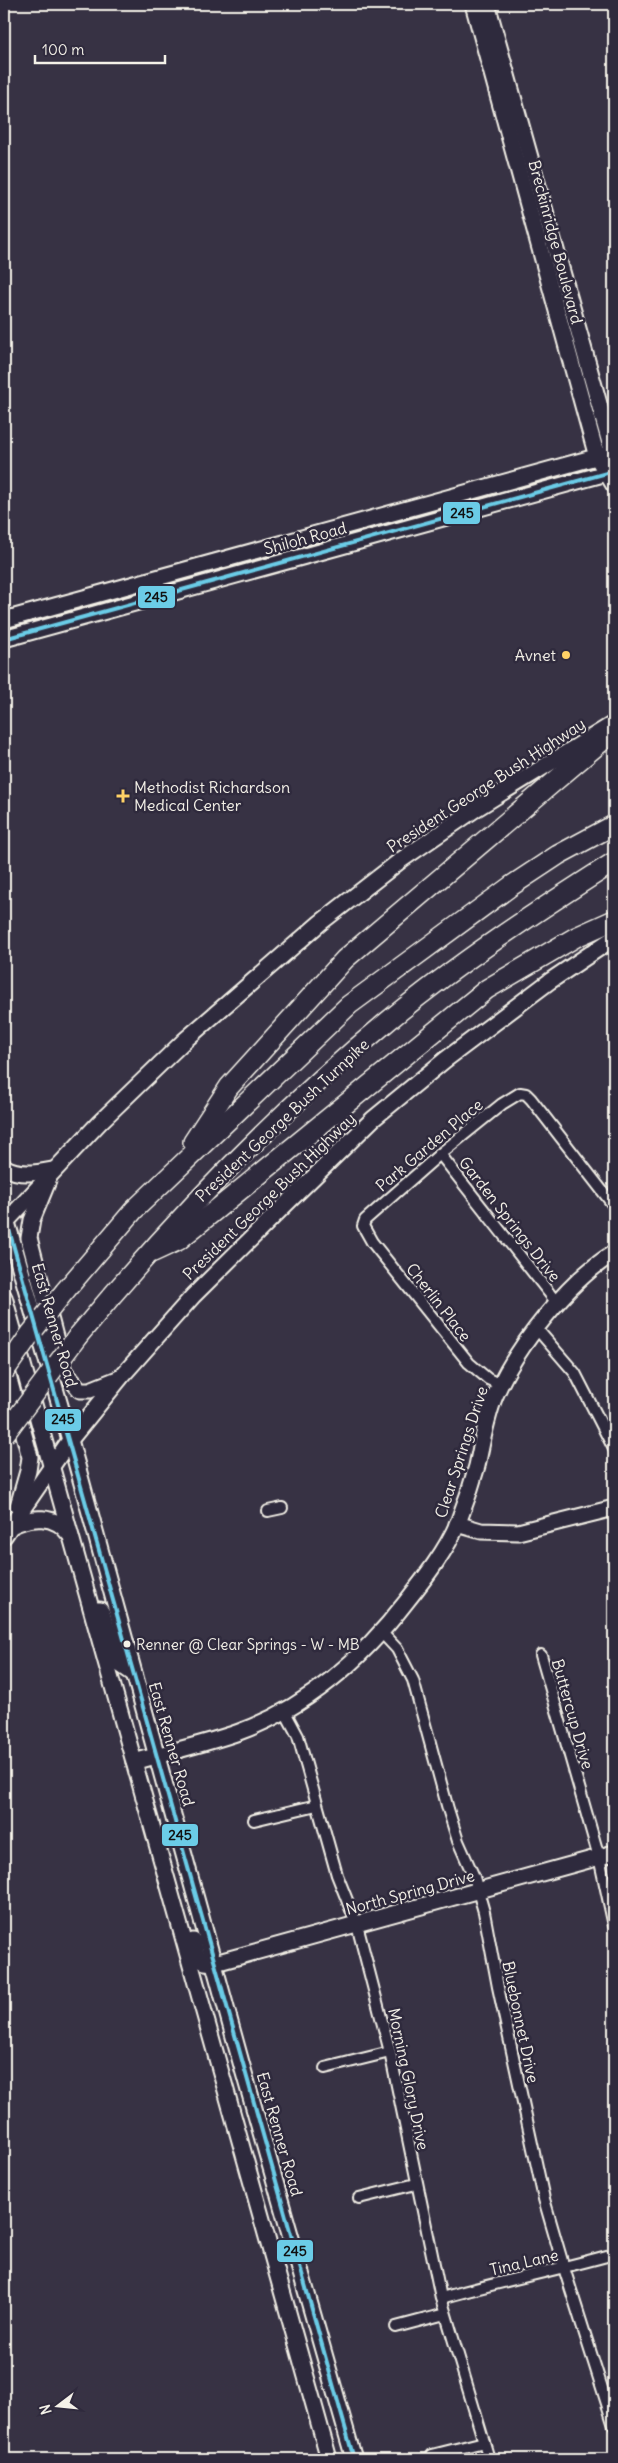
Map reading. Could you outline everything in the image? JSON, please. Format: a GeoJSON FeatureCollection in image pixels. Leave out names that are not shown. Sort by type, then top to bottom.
{"type":"FeatureCollection","features":[{"type":"Feature","properties":{"kind":"highway"},"geometry":{"type":"LineString","coordinates":[[177,1167],[229,1087],[346,959],[614,731]]}},
{"type":"Feature","properties":{"kind":"highway"},"geometry":{"type":"LineString","coordinates":[[4,1361],[31,1332],[134,1210],[349,1005],[511,886],[558,855],[614,814]]}},
{"type":"Feature","properties":{"kind":"highway"},"geometry":{"type":"LineString","coordinates":[[558,855],[614,825]]}},
{"type":"Feature","properties":{"kind":"highway","name":"President George Bush Turnpike"},"geometry":{"type":"LineString","coordinates":[[4,1436],[78,1336],[146,1256],[248,1149],[376,1031],[467,961],[614,862]]}},
{"type":"Feature","properties":{"kind":"highway"},"geometry":{"type":"LineString","coordinates":[[146,1256],[179,1240],[487,989],[576,937],[614,920]]}},
{"type":"Feature","properties":{"kind":"highway"},"geometry":{"type":"LineString","coordinates":[[4,1372],[31,1332]]}},
{"type":"Feature","properties":{"kind":"main road","name":"Breckinridge Boulevard"},"geometry":{"type":"LineString","coordinates":[[473,4],[597,457],[611,476]]}},
{"type":"Feature","properties":{"kind":"main road","name":"Breckinridge Boulevard"},"geometry":{"type":"LineString","coordinates":[[487,4],[613,454]]}},
{"type":"Feature","properties":{"kind":"main road","name":"Shiloh Road"},"geometry":{"type":"LineString","coordinates":[[4,620],[613,454]]}},
{"type":"Feature","properties":{"kind":"main road","name":"Shiloh Road"},"geometry":{"type":"LineString","coordinates":[[4,639],[210,582],[611,476]]}},
{"type":"Feature","properties":{"kind":"main road"},"geometry":{"type":"LineString","coordinates":[[210,563],[210,582]]}},
{"type":"Feature","properties":{"kind":"main road","name":"President George Bush Highway"},"geometry":{"type":"LineString","coordinates":[[5,1219],[52,1170],[184,1041],[320,923],[401,860],[468,814],[614,723]]}},
{"type":"Feature","properties":{"kind":"main road","name":"President George Bush Highway"},"geometry":{"type":"LineString","coordinates":[[7,1531],[70,1440],[193,1296],[373,1119],[550,981],[614,938]]}},
{"type":"Feature","properties":{"kind":"main road"},"geometry":{"type":"LineString","coordinates":[[4,1167],[16,1172],[31,1174],[52,1170]]}},
{"type":"Feature","properties":{"kind":"main road"},"geometry":{"type":"LineString","coordinates":[[52,1170],[32,1220],[29,1238],[64,1371],[80,1390],[90,1390],[122,1377]]}},
{"type":"Feature","properties":{"kind":"main road","name":"East Renner Road"},"geometry":{"type":"LineString","coordinates":[[5,1219],[70,1440],[242,2066],[354,2459]]}},
{"type":"Feature","properties":{"kind":"main road","name":"Clear Springs Drive"},"geometry":{"type":"LineString","coordinates":[[134,1762],[239,1732],[284,1710],[336,1678],[382,1633],[423,1580],[457,1524],[476,1468],[495,1397],[501,1385],[537,1329],[571,1286],[614,1253]]}},
{"type":"Feature","properties":{"kind":"main road"},"geometry":{"type":"LineString","coordinates":[[4,1297],[329,2459]]}},
{"type":"Feature","properties":{"kind":"main road"},"geometry":{"type":"LineString","coordinates":[[4,1361],[30,1457],[22,1494],[7,1531]]}},
{"type":"Feature","properties":{"kind":"main road"},"geometry":{"type":"LineString","coordinates":[[457,1524],[481,1531],[518,1532],[614,1508]]}},
{"type":"Feature","properties":{"kind":"main road"},"geometry":{"type":"LineString","coordinates":[[7,1531],[23,1520],[37,1518],[51,1520],[63,1526],[70,1536]]}},
{"type":"Feature","properties":{"kind":"main road"},"geometry":{"type":"LineString","coordinates":[[91,1610],[100,1610],[118,1663],[134,1674]]}},
{"type":"Feature","properties":{"kind":"main road","name":"North Spring Drive"},"geometry":{"type":"LineString","coordinates":[[215,1963],[614,1853]]}},
{"type":"Feature","properties":{"kind":"main road"},"geometry":{"type":"LineString","coordinates":[[176,1913],[189,1927],[197,1958],[205,1962],[215,1963]]}},
{"type":"Feature","properties":{"kind":"main road"},"geometry":{"type":"LineString","coordinates":[[197,1988],[215,1963]]}},
{"type":"Feature","properties":{"kind":"main road"},"geometry":{"type":"LineString","coordinates":[[220,2073],[242,2066]]}},
{"type":"Feature","properties":{"kind":"main road"},"geometry":{"type":"LineString","coordinates":[[310,2395],[334,2388]]}},
{"type":"Feature","properties":{"kind":"street","name":"Park Garden Place"},"geometry":{"type":"LineString","coordinates":[[363,1226],[369,1215],[440,1154],[502,1104],[520,1093],[526,1094],[531,1099],[614,1206]]}},
{"type":"Feature","properties":{"kind":"street","name":"Garden Springs Drive"},"geometry":{"type":"LineString","coordinates":[[440,1154],[557,1303]]}},
{"type":"Feature","properties":{"kind":"street","name":"Cherlin Place"},"geometry":{"type":"LineString","coordinates":[[363,1226],[372,1242],[460,1352],[488,1379],[501,1385]]}},
{"type":"Feature","properties":{"kind":"street"},"geometry":{"type":"LineString","coordinates":[[537,1329],[575,1373],[614,1449]]}},
{"type":"Feature","properties":{"kind":"street"},"geometry":{"type":"LineString","coordinates":[[268,1511],[282,1508]]}},
{"type":"Feature","properties":{"kind":"street","name":"Bluebonnet Drive"},"geometry":{"type":"LineString","coordinates":[[382,1633],[398,1649],[413,1680],[448,1809],[484,1912],[535,2161],[564,2268],[614,2426]]}},
{"type":"Feature","properties":{"kind":"street","name":"Buttercup Drive"},"geometry":{"type":"LineString","coordinates":[[540,1655],[599,1858],[614,1926]]}},
{"type":"Feature","properties":{"kind":"street","name":"Morning Glory Drive"},"geometry":{"type":"LineString","coordinates":[[284,1710],[298,1736],[337,1875],[357,1925],[390,2052],[440,2298],[489,2459]]}},
{"type":"Feature","properties":{"kind":"street"},"geometry":{"type":"LineString","coordinates":[[254,1820],[317,1805]]}},
{"type":"Feature","properties":{"kind":"street"},"geometry":{"type":"LineString","coordinates":[[324,2068],[390,2052]]}},
{"type":"Feature","properties":{"kind":"street"},"geometry":{"type":"LineString","coordinates":[[359,2198],[416,2184]]}},
{"type":"Feature","properties":{"kind":"street","name":"Tina Lane"},"geometry":{"type":"LineString","coordinates":[[440,2298],[614,2254]]}},
{"type":"Feature","properties":{"kind":"street"},"geometry":{"type":"LineString","coordinates":[[396,2327],[445,2314]]}},
{"type":"Feature","properties":{"kind":"street"},"geometry":{"type":"LineString","coordinates":[[432,2455],[484,2442]]}},
{"type":"Feature","properties":{"kind":"transit line","name":"245"},"geometry":{"type":"LineString","coordinates":[[4,639],[614,471]]}},
{"type":"Feature","properties":{"kind":"transit line","name":"245"},"geometry":{"type":"LineString","coordinates":[[4,1212],[354,2459]]}},
{"type":"Feature","properties":{"kind":"place","name":"Avnet"},"geometry":{"type":"Point","coordinates":[566,655]}},
{"type":"Feature","properties":{"kind":"place","name":"Methodist Richardson Medical Center"},"geometry":{"type":"Point","coordinates":[123,796]}},
{"type":"Feature","properties":{"kind":"place","name":"Renner @ Clear Springs - W - MB"},"geometry":{"type":"Point","coordinates":[127,1644]}}]}
